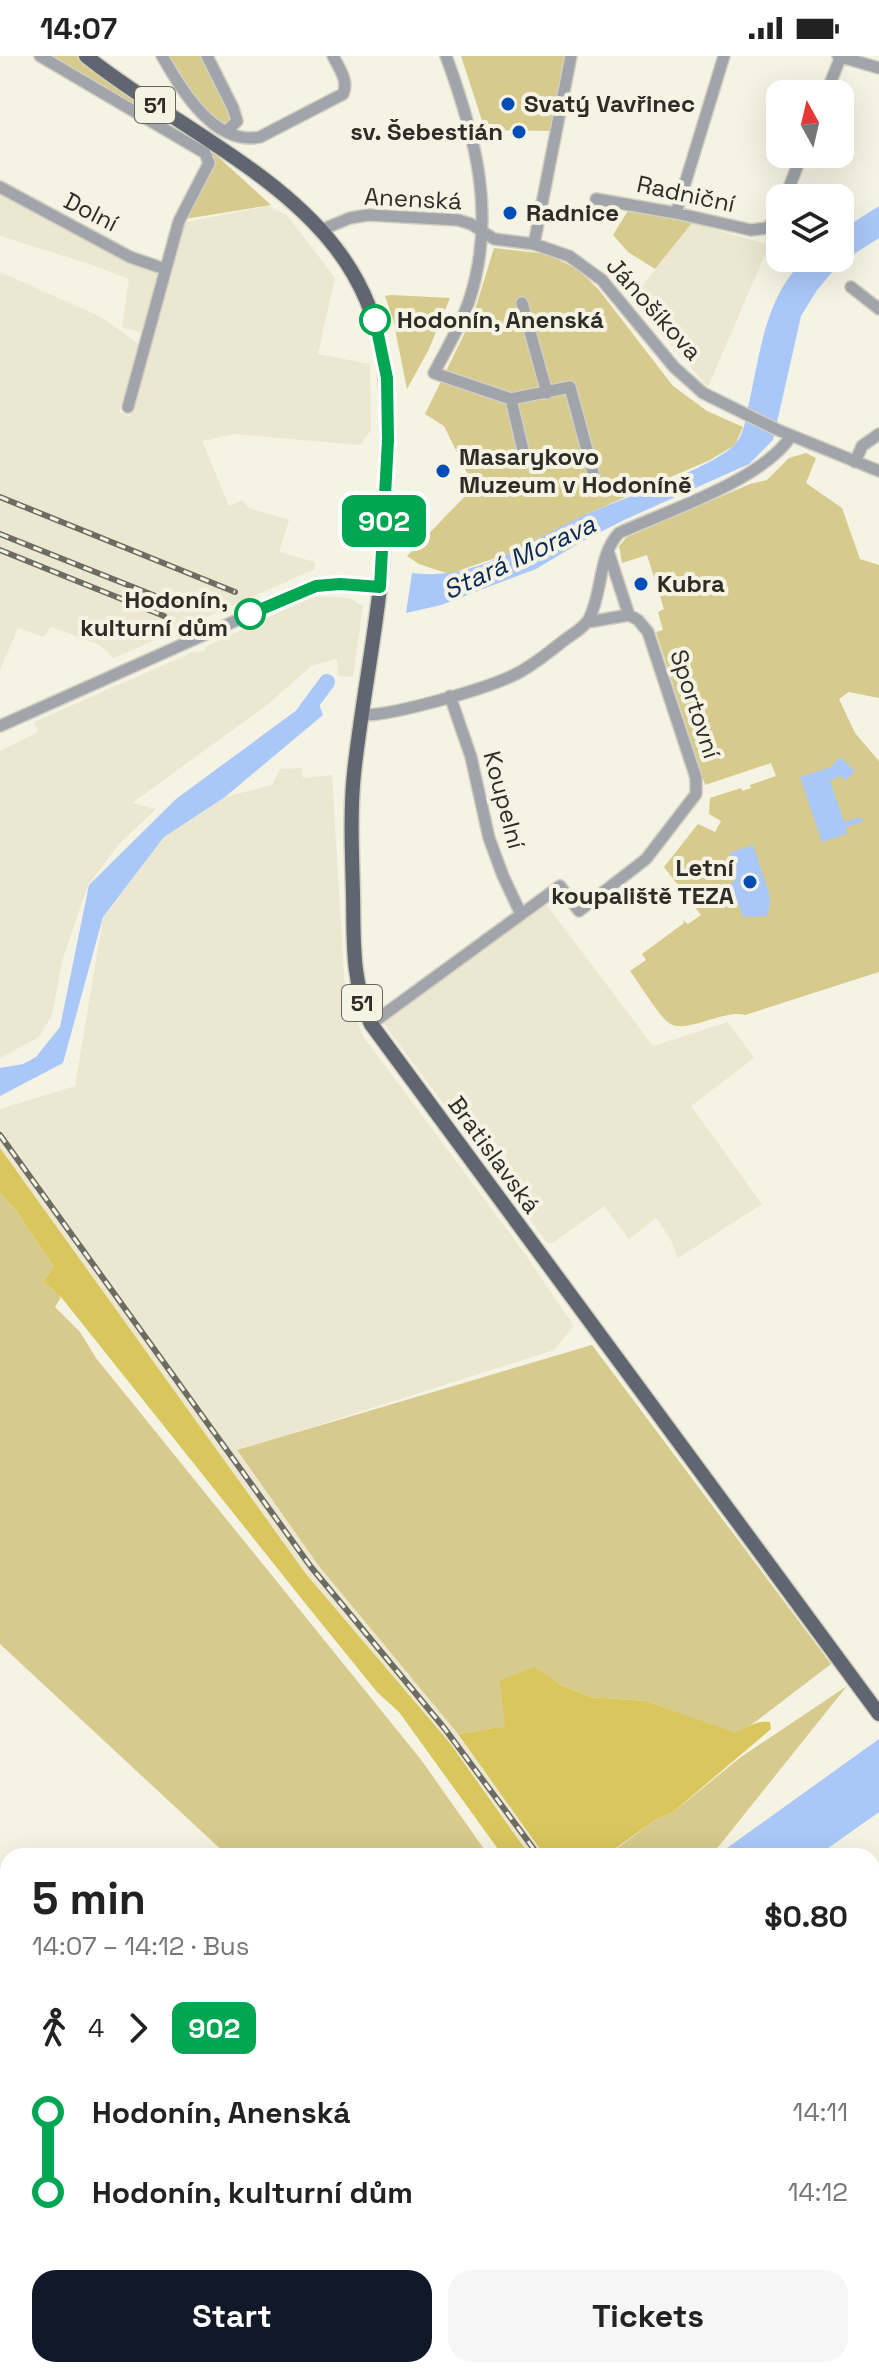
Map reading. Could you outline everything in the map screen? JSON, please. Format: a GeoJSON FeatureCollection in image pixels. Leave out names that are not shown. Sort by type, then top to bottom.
{"type":"FeatureCollection","features":[{"type":"Feature","properties":{"kind":"main road","name":"51"},"geometry":{"type":"LineString","coordinates":[[86,56],[226,152],[286,198],[321,230],[365,295],[385,361],[388,440],[380,587]]}},
{"type":"Feature","properties":{"kind":"main road","name":"Bratislavská"},"geometry":{"type":"LineString","coordinates":[[380,587],[351,805],[355,975],[371,1024],[879,1714]]}},
{"type":"Feature","properties":{"kind":"street"},"geometry":{"type":"LineString","coordinates":[[40,56],[205,153],[208,158],[209,163],[179,221],[128,407]]}},
{"type":"Feature","properties":{"kind":"street"},"geometry":{"type":"LineString","coordinates":[[162,56],[202,114],[237,138],[260,137],[343,94],[345,80],[333,56]]}},
{"type":"Feature","properties":{"kind":"street"},"geometry":{"type":"LineString","coordinates":[[207,56],[237,121],[227,131]]}},
{"type":"Feature","properties":{"kind":"street"},"geometry":{"type":"LineString","coordinates":[[446,56],[477,162],[483,197],[482,231],[481,254],[469,300],[434,373],[511,399],[570,387],[595,480]]}},
{"type":"Feature","properties":{"kind":"street"},"geometry":{"type":"LineString","coordinates":[[534,244],[571,56]]}},
{"type":"Feature","properties":{"kind":"street"},"geometry":{"type":"LineString","coordinates":[[676,213],[724,56]]}},
{"type":"Feature","properties":{"kind":"street"},"geometry":{"type":"LineString","coordinates":[[831,80],[840,56],[879,68]]}},
{"type":"Feature","properties":{"kind":"street","name":"Dolní"},"geometry":{"type":"LineString","coordinates":[[0,187],[118,250],[165,269]]}},
{"type":"Feature","properties":{"kind":"street","name":"Radniční"},"geometry":{"type":"LineString","coordinates":[[596,199],[751,230],[766,228]]}},
{"type":"Feature","properties":{"kind":"street","name":"Anenská"},"geometry":{"type":"LineString","coordinates":[[321,230],[350,218],[368,215],[458,220],[482,231]]}},
{"type":"Feature","properties":{"kind":"street","name":"Jánošíkova"},"geometry":{"type":"LineString","coordinates":[[482,231],[494,239],[556,249],[592,270],[684,377],[713,400],[791,436],[879,471]]}},
{"type":"Feature","properties":{"kind":"street"},"geometry":{"type":"LineString","coordinates":[[851,287],[879,309]]}},
{"type":"Feature","properties":{"kind":"street"},"geometry":{"type":"LineString","coordinates":[[522,303],[547,393]]}},
{"type":"Feature","properties":{"kind":"street"},"geometry":{"type":"LineString","coordinates":[[511,399],[525,459]]}},
{"type":"Feature","properties":{"kind":"street"},"geometry":{"type":"LineString","coordinates":[[855,462],[862,446],[879,434]]}},
{"type":"Feature","properties":{"kind":"street"},"geometry":{"type":"LineString","coordinates":[[588,622],[598,596],[607,550],[619,533],[752,473],[778,454],[791,436]]}},
{"type":"Feature","properties":{"kind":"street"},"geometry":{"type":"LineString","coordinates":[[362,715],[394,711],[517,674],[588,622],[629,615],[607,550]]}},
{"type":"Feature","properties":{"kind":"street"},"geometry":{"type":"LineString","coordinates":[[0,726],[309,588],[340,584],[380,587]]}},
{"type":"Feature","properties":{"kind":"street","name":"Sportovní"},"geometry":{"type":"LineString","coordinates":[[521,914],[560,886],[579,911],[646,859],[696,794],[696,778],[648,632],[643,624],[629,615]]}},
{"type":"Feature","properties":{"kind":"street","name":"Koupelní"},"geometry":{"type":"LineString","coordinates":[[450,696],[471,757],[489,838],[521,914]]}},
{"type":"Feature","properties":{"kind":"street"},"geometry":{"type":"LineString","coordinates":[[371,1024],[521,914]]}},
{"type":"Feature","properties":{"kind":"shaded area"},"geometry":{"type":"Polygon","coordinates":[[[49,56],[78,56],[216,155],[271,205],[185,219],[215,164],[214,157],[49,56]]]}},
{"type":"Feature","properties":{"kind":"shaded area"},"geometry":{"type":"Polygon","coordinates":[[[168,56],[202,56],[233,115],[231,121],[225,123],[215,118],[199,104],[168,56]]]}},
{"type":"Feature","properties":{"kind":"shaded area"},"geometry":{"type":"Polygon","coordinates":[[[461,56],[567,56],[550,131],[485,130],[461,56]]]}},
{"type":"Feature","properties":{"kind":"shaded area"},"geometry":{"type":"Polygon","coordinates":[[[0,186],[165,275],[150,335],[122,327],[129,279],[0,236],[0,186]]]}},
{"type":"Feature","properties":{"kind":"shaded area"},"geometry":{"type":"Polygon","coordinates":[[[268,206],[287,215],[335,278],[318,354],[370,364],[371,430],[360,445],[234,434],[202,441],[229,506],[242,500],[249,508],[289,520],[279,552],[315,562],[315,569],[114,658],[100,645],[51,627],[44,637],[18,628],[0,670],[0,272],[101,317],[139,344],[119,412],[130,416],[186,222],[268,206]]]}},
{"type":"Feature","properties":{"kind":"shaded area"},"geometry":{"type":"Polygon","coordinates":[[[629,209],[692,223],[655,269],[628,252],[613,235],[629,209]]]}},
{"type":"Feature","properties":{"kind":"shaded area"},"geometry":{"type":"Polygon","coordinates":[[[692,223],[766,244],[766,252],[708,387],[631,300],[692,223]]]}},
{"type":"Feature","properties":{"kind":"shaded area"},"geometry":{"type":"Polygon","coordinates":[[[494,248],[547,254],[579,270],[599,290],[673,386],[707,411],[743,427],[735,445],[710,460],[580,517],[522,549],[449,574],[419,564],[407,556],[474,487],[444,426],[425,414],[473,316],[494,248]]]}},
{"type":"Feature","properties":{"kind":"shaded area"},"geometry":{"type":"Polygon","coordinates":[[[385,296],[450,298],[429,349],[407,389],[393,319],[385,296]]]}},
{"type":"Feature","properties":{"kind":"shaded area"},"geometry":{"type":"Polygon","coordinates":[[[806,453],[816,458],[806,483],[842,508],[860,559],[879,565],[879,698],[849,692],[839,699],[855,733],[879,761],[879,972],[745,1015],[726,1015],[676,1026],[660,1014],[630,971],[646,960],[642,954],[684,923],[683,920],[688,924],[701,915],[664,867],[698,824],[715,832],[721,821],[709,814],[710,798],[751,788],[750,785],[776,776],[771,763],[705,785],[656,632],[663,630],[658,612],[664,609],[647,555],[622,563],[619,546],[627,537],[750,484],[767,480],[789,458],[806,453]]]}},
{"type":"Feature","properties":{"kind":"shaded area"},"geometry":{"type":"Polygon","coordinates":[[[314,596],[349,598],[363,606],[353,677],[338,676],[337,659],[311,666],[267,705],[132,803],[156,809],[120,843],[88,885],[62,961],[52,1015],[39,1037],[0,1058],[0,751],[38,732],[34,722],[193,652],[205,651],[205,647],[314,596]]]}},
{"type":"Feature","properties":{"kind":"shaded area"},"geometry":{"type":"Polygon","coordinates":[[[302,768],[303,778],[332,775],[345,990],[363,1036],[525,1254],[574,1326],[554,1350],[237,1451],[318,1565],[458,1734],[539,1848],[524,1848],[449,1742],[306,1574],[0,1148],[0,1109],[75,1086],[103,918],[164,837],[225,797],[272,785],[280,769],[302,768]]]}},
{"type":"Feature","properties":{"kind":"shaded area"},"geometry":{"type":"Polygon","coordinates":[[[545,903],[653,1046],[728,1022],[754,1058],[691,1106],[762,1204],[678,1258],[670,1238],[656,1218],[629,1239],[604,1206],[548,1244],[384,1024],[545,903]]]}},
{"type":"Feature","properties":{"kind":"shaded area"},"geometry":{"type":"Polygon","coordinates":[[[0,1148],[306,1574],[449,1742],[524,1848],[497,1848],[399,1712],[377,1692],[61,1297],[43,1281],[54,1267],[0,1192],[0,1148]]]}},
{"type":"Feature","properties":{"kind":"shaded area"},"geometry":{"type":"Polygon","coordinates":[[[0,1192],[54,1267],[43,1281],[61,1297],[55,1307],[80,1332],[96,1358],[422,1761],[483,1848],[219,1848],[0,1644],[0,1192]]]}},
{"type":"Feature","properties":{"kind":"shaded area"},"geometry":{"type":"Polygon","coordinates":[[[592,1345],[831,1664],[735,1734],[646,1701],[591,1697],[561,1685],[536,1667],[505,1726],[458,1734],[318,1565],[237,1450],[592,1345]]]}},
{"type":"Feature","properties":{"kind":"shaded area"},"geometry":{"type":"Polygon","coordinates":[[[536,1667],[561,1685],[591,1697],[646,1701],[735,1733],[760,1722],[770,1722],[771,1729],[672,1813],[655,1820],[616,1848],[539,1848],[458,1734],[505,1726],[500,1680],[536,1667]]]}},
{"type":"Feature","properties":{"kind":"shaded area"},"geometry":{"type":"Polygon","coordinates":[[[847,1686],[717,1848],[617,1848],[655,1820],[672,1813],[741,1757],[847,1686]]]}},
{"type":"Feature","properties":{"kind":"water"},"geometry":{"type":"Polygon","coordinates":[[[879,206],[879,238],[854,254],[854,222],[879,206]]]}},
{"type":"Feature","properties":{"kind":"water"},"geometry":{"type":"Polygon","coordinates":[[[832,272],[801,316],[773,440],[749,464],[624,520],[536,569],[441,605],[406,613],[412,573],[453,572],[492,561],[582,516],[688,473],[736,443],[743,429],[761,345],[773,307],[793,273],[832,272]]]}},
{"type":"Feature","properties":{"kind":"water"},"geometry":{"type":"Polygon","coordinates":[[[316,696],[323,715],[225,797],[164,837],[103,917],[63,1063],[0,1096],[0,1068],[23,1064],[36,1057],[60,1027],[89,885],[176,799],[316,696]]]}},
{"type":"Feature","properties":{"kind":"water"},"geometry":{"type":"Polygon","coordinates":[[[840,757],[855,771],[846,780],[840,776],[830,781],[844,822],[861,817],[863,822],[846,827],[847,834],[822,842],[800,777],[831,767],[840,757]]]}},
{"type":"Feature","properties":{"kind":"water","name":"Letní koupaliště TEZA"},"geometry":{"type":"Polygon","coordinates":[[[753,845],[770,904],[767,916],[743,917],[731,884],[736,879],[729,873],[731,852],[753,845]]]}},
{"type":"Feature","properties":{"kind":"water"},"geometry":{"type":"Polygon","coordinates":[[[879,1739],[879,1812],[828,1848],[727,1848],[879,1739]]]}},
{"type":"Feature","properties":{"kind":"waterway","name":"Stará Morava"},"geometry":{"type":"LineString","coordinates":[[304,713],[327,682]]}},
{"type":"Feature","properties":{"kind":"railway"},"geometry":{"type":"LineString","coordinates":[[0,497],[235,592]]}},
{"type":"Feature","properties":{"kind":"railway"},"geometry":{"type":"LineString","coordinates":[[0,534],[178,605]]}},
{"type":"Feature","properties":{"kind":"railway"},"geometry":{"type":"LineString","coordinates":[[0,550],[164,616]]}},
{"type":"Feature","properties":{"kind":"railway"},"geometry":{"type":"LineString","coordinates":[[0,1135],[311,1567],[445,1729],[533,1848]]}},
{"type":"Feature","properties":{"kind":"bus line","name":"902"},"geometry":{"type":"LineString","coordinates":[[250,614],[323,584],[380,587],[388,440],[387,378],[375,320]]}},
{"type":"Feature","properties":{"kind":"place","name":"Svatý Vavřinec"},"geometry":{"type":"Point","coordinates":[508,104]}},
{"type":"Feature","properties":{"kind":"place","name":"sv. Šebestián"},"geometry":{"type":"Point","coordinates":[519,132]}},
{"type":"Feature","properties":{"kind":"place","name":"Radnice"},"geometry":{"type":"Point","coordinates":[510,213]}},
{"type":"Feature","properties":{"kind":"place","name":"Hodonín, Anenská"},"geometry":{"type":"Point","coordinates":[375,320]}},
{"type":"Feature","properties":{"kind":"place","name":"Masarykovo Muzeum v Hodoníně"},"geometry":{"type":"Point","coordinates":[443,471]}},
{"type":"Feature","properties":{"kind":"place","name":"Kubra"},"geometry":{"type":"Point","coordinates":[641,584]}},
{"type":"Feature","properties":{"kind":"place","name":"Hodonín, kulturní dům"},"geometry":{"type":"Point","coordinates":[250,614]}},
{"type":"Feature","properties":{"kind":"place","name":"Letní koupaliště TEZA"},"geometry":{"type":"Point","coordinates":[750,882]}}]}
